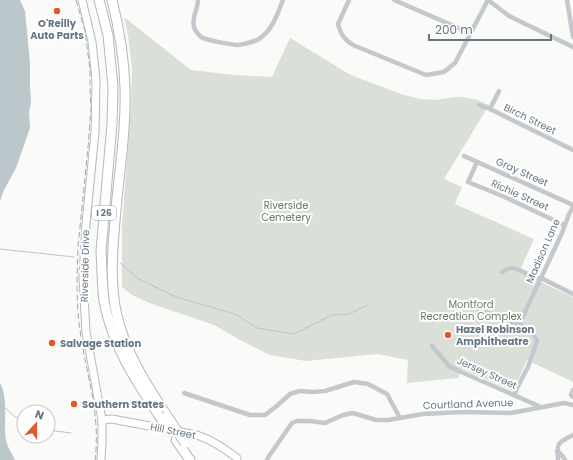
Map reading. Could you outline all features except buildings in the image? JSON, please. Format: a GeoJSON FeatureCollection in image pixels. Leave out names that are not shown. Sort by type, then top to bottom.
{"type":"FeatureCollection","features":[{"type":"Feature","properties":{"kind":"highway","name":"I 26"},"geometry":{"type":"LineString","coordinates":[[100,0],[109,42],[113,87],[112,124],[101,251],[104,301],[108,318],[127,366],[197,460]]}},
{"type":"Feature","properties":{"kind":"highway","name":"I 26"},"geometry":{"type":"LineString","coordinates":[[112,0],[122,50],[125,87],[124,125],[113,254],[114,300],[122,332],[134,362],[176,440],[190,460]]}},
{"type":"Feature","properties":{"kind":"main road","name":"Riverside Drive"},"geometry":{"type":"LineString","coordinates":[[82,0],[95,60],[96,87],[95,132],[84,249],[84,304],[86,332],[102,420],[101,460]]}},
{"type":"Feature","properties":{"kind":"main road","name":"Hill Street"},"geometry":{"type":"LineString","coordinates":[[102,420],[112,419],[197,435],[217,444],[237,458]]}},
{"type":"Feature","properties":{"kind":"street"},"geometry":{"type":"LineString","coordinates":[[198,0],[193,20],[194,29],[201,37],[221,43],[238,45],[257,40],[268,32],[283,0]]}},
{"type":"Feature","properties":{"kind":"street"},"geometry":{"type":"LineString","coordinates":[[349,0],[338,24],[341,35],[347,41],[353,45],[426,75],[444,72],[455,63],[488,0],[509,16],[573,47]]}},
{"type":"Feature","properties":{"kind":"street"},"geometry":{"type":"LineString","coordinates":[[394,0],[470,33]]}},
{"type":"Feature","properties":{"kind":"street"},"geometry":{"type":"LineString","coordinates":[[567,0],[573,37]]}},
{"type":"Feature","properties":{"kind":"street"},"geometry":{"type":"LineString","coordinates":[[490,109],[499,91]]}},
{"type":"Feature","properties":{"kind":"street","name":"Birch Street"},"geometry":{"type":"LineString","coordinates":[[479,104],[573,150]]}},
{"type":"Feature","properties":{"kind":"street","name":"Gray Street"},"geometry":{"type":"LineString","coordinates":[[464,156],[573,206]]}},
{"type":"Feature","properties":{"kind":"street","name":"Richie Street"},"geometry":{"type":"LineString","coordinates":[[477,162],[468,182],[505,197],[564,225]]}},
{"type":"Feature","properties":{"kind":"street","name":"Madison Lane"},"geometry":{"type":"LineString","coordinates":[[519,325],[573,206]]}},
{"type":"Feature","properties":{"kind":"street"},"geometry":{"type":"LineString","coordinates":[[502,272],[509,268],[517,269],[536,278],[541,278],[573,294]]}},
{"type":"Feature","properties":{"kind":"street"},"geometry":{"type":"LineString","coordinates":[[477,309],[519,325],[530,330],[534,334],[537,341],[528,367],[514,395]]}},
{"type":"Feature","properties":{"kind":"street","name":"Jersey Street"},"geometry":{"type":"LineString","coordinates":[[432,346],[450,367],[541,407]]}},
{"type":"Feature","properties":{"kind":"street"},"geometry":{"type":"LineString","coordinates":[[184,394],[250,415],[265,414],[278,406],[290,394],[300,391],[325,391],[354,382],[368,384],[387,394],[400,418]]}},
{"type":"Feature","properties":{"kind":"street"},"geometry":{"type":"LineString","coordinates":[[573,390],[571,395],[573,397]]}},
{"type":"Feature","properties":{"kind":"street","name":"Courtland Avenue"},"geometry":{"type":"LineString","coordinates":[[267,460],[268,456],[292,423],[297,421],[325,423],[353,413],[376,420],[388,420],[423,414],[511,412],[564,404],[573,405]]}},
{"type":"Feature","properties":{"kind":"street"},"geometry":{"type":"LineString","coordinates":[[558,460],[558,443],[573,435]]}},
{"type":"Feature","properties":{"kind":"street"},"geometry":{"type":"LineString","coordinates":[[557,451],[565,460]]}},
{"type":"Feature","properties":{"kind":"green space","name":"Riverside Cemetery"},"geometry":{"type":"Polygon","coordinates":[[[124,17],[191,70],[272,77],[290,38],[349,74],[401,94],[420,99],[435,100],[463,97],[477,100],[489,105],[444,179],[462,187],[455,204],[534,239],[519,272],[573,297],[573,382],[527,360],[513,391],[462,369],[458,378],[407,383],[408,360],[377,354],[306,361],[270,355],[214,325],[152,304],[132,295],[122,287],[122,226],[131,104],[132,69],[128,35],[124,17]]]}},
{"type":"Feature","properties":{"kind":"shaded area"},"geometry":{"type":"Polygon","coordinates":[[[0,0],[20,0],[25,11],[30,63],[31,102],[29,112],[30,128],[16,168],[0,201],[0,0]]]}},
{"type":"Feature","properties":{"kind":"shaded area"},"geometry":{"type":"Polygon","coordinates":[[[0,383],[3,389],[5,403],[6,440],[8,448],[15,460],[0,460],[0,383]]]}},
{"type":"Feature","properties":{"kind":"waterway"},"geometry":{"type":"LineString","coordinates":[[0,249],[74,257]]}},
{"type":"Feature","properties":{"kind":"waterway"},"geometry":{"type":"LineString","coordinates":[[120,263],[137,278],[176,297],[235,314],[257,328],[294,334],[332,315],[349,314],[368,305]]}},
{"type":"Feature","properties":{"kind":"waterway"},"geometry":{"type":"LineString","coordinates":[[5,408],[16,417]]}},
{"type":"Feature","properties":{"kind":"waterway"},"geometry":{"type":"LineString","coordinates":[[56,431],[71,433]]}},
{"type":"Feature","properties":{"kind":"railway"},"geometry":{"type":"LineString","coordinates":[[76,0],[85,31],[90,70],[91,109],[78,247],[77,288],[80,330],[92,394],[96,426],[95,460]]}},
{"type":"Feature","properties":{"kind":"place","name":"O'Reilly Auto Parts"},"geometry":{"type":"Point","coordinates":[57,11]}},
{"type":"Feature","properties":{"kind":"place","name":"Hazel Robinson Amphitheatre"},"geometry":{"type":"Point","coordinates":[448,335]}},
{"type":"Feature","properties":{"kind":"place","name":"Salvage Station"},"geometry":{"type":"Point","coordinates":[52,343]}},
{"type":"Feature","properties":{"kind":"place","name":"Southern States"},"geometry":{"type":"Point","coordinates":[74,404]}},
{"type":"Feature","properties":{"kind":"park label","name":"Montford Recreation Complex"},"geometry":{"type":"Point","coordinates":[471,310]}}]}
